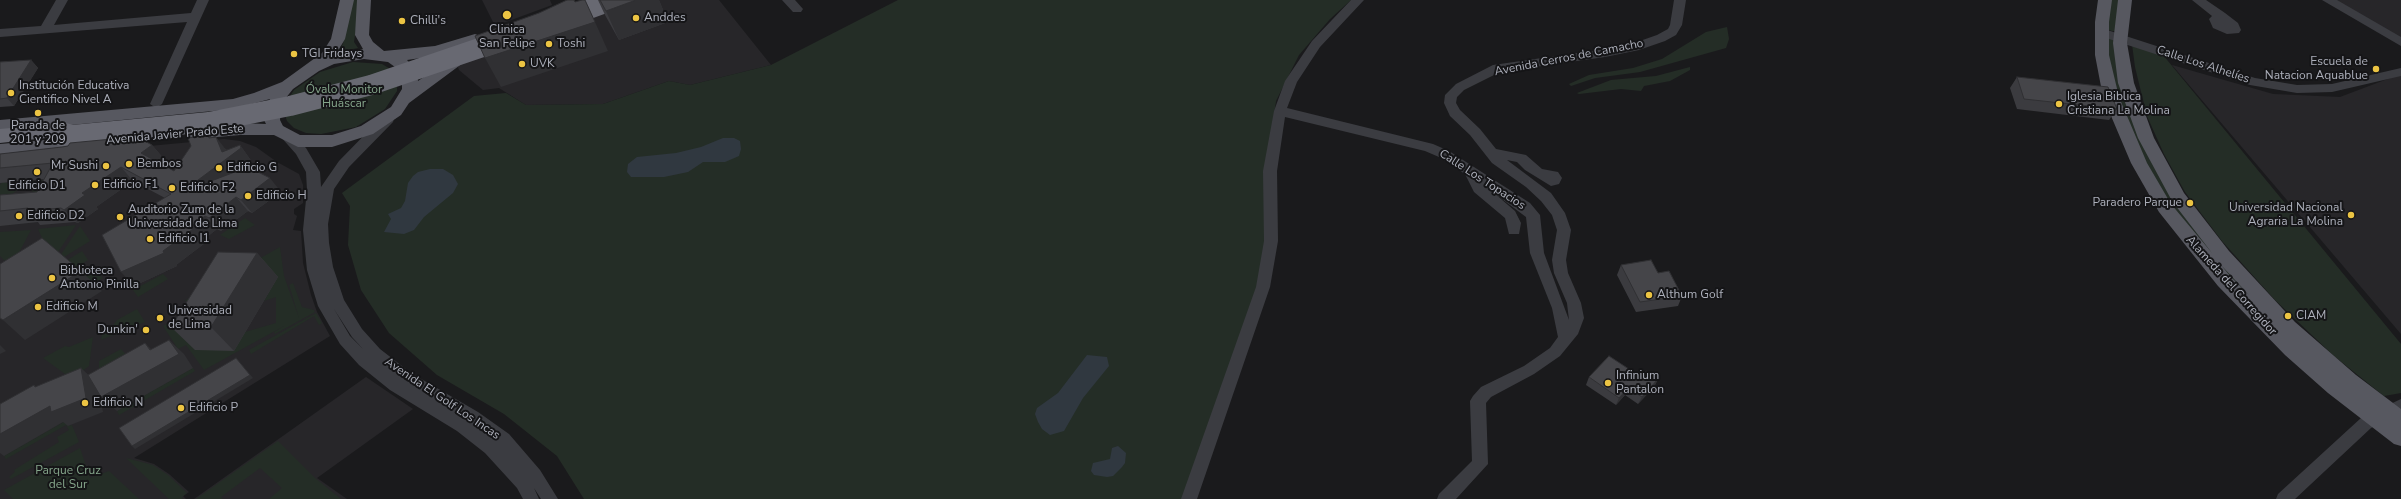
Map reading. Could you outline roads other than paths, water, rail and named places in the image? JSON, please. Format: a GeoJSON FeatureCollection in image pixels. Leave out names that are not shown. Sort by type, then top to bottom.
{"type":"FeatureCollection","features":[{"type":"Feature","properties":{"kind":"highway"},"geometry":{"type":"LineString","coordinates":[[552,19],[596,0]]}},
{"type":"Feature","properties":{"kind":"highway"},"geometry":{"type":"LineString","coordinates":[[552,19],[613,0]]}},
{"type":"Feature","properties":{"kind":"highway"},"geometry":{"type":"LineString","coordinates":[[0,136],[64,133],[209,122],[290,106],[371,85],[519,31]]}},
{"type":"Feature","properties":{"kind":"highway"},"geometry":{"type":"LineString","coordinates":[[0,143],[64,133]]}},
{"type":"Feature","properties":{"kind":"main road"},"geometry":{"type":"LineString","coordinates":[[282,133],[272,120],[273,109],[278,97],[289,84],[327,57],[338,39],[347,0]]}},
{"type":"Feature","properties":{"kind":"main road"},"geometry":{"type":"LineString","coordinates":[[364,0],[362,35],[367,45],[385,56],[403,64],[409,71],[411,80],[400,105]]}},
{"type":"Feature","properties":{"kind":"main road"},"geometry":{"type":"LineString","coordinates":[[552,19],[584,0]]}},
{"type":"Feature","properties":{"kind":"main road"},"geometry":{"type":"LineString","coordinates":[[552,19],[623,0]]}},
{"type":"Feature","properties":{"kind":"main road","name":"Alameda del Corregidor"},"geometry":{"type":"LineString","coordinates":[[2105,0],[2101,32],[2106,77],[2118,118],[2145,175],[2174,221],[2219,276],[2302,360],[2373,418],[2401,438]]}},
{"type":"Feature","properties":{"kind":"main road","name":"Alameda del Corregidor"},"geometry":{"type":"LineString","coordinates":[[2125,0],[2120,37],[2123,66],[2132,104],[2146,138],[2178,197],[2223,256],[2265,303],[2318,354],[2397,411]]}},
{"type":"Feature","properties":{"kind":"main road"},"geometry":{"type":"LineString","coordinates":[[314,67],[348,56],[385,56],[436,51],[519,31]]}},
{"type":"Feature","properties":{"kind":"main road"},"geometry":{"type":"LineString","coordinates":[[400,105],[444,70],[465,57],[519,31]]}},
{"type":"Feature","properties":{"kind":"main road"},"geometry":{"type":"LineString","coordinates":[[0,118],[245,95],[289,84]]}},
{"type":"Feature","properties":{"kind":"main road","name":"Avenida Javier Prado Este"},"geometry":{"type":"LineString","coordinates":[[0,126],[233,104],[259,98],[289,84]]}},
{"type":"Feature","properties":{"kind":"main road","name":"Avenida Javier Prado Este"},"geometry":{"type":"LineString","coordinates":[[0,150],[240,128],[282,133],[314,143],[332,141],[367,130],[400,105]]}},
{"type":"Feature","properties":{"kind":"street"},"geometry":{"type":"LineString","coordinates":[[45,30],[62,0]]}},
{"type":"Feature","properties":{"kind":"street"},"geometry":{"type":"LineString","coordinates":[[156,104],[203,0]]}},
{"type":"Feature","properties":{"kind":"street"},"geometry":{"type":"LineString","coordinates":[[788,0],[797,9]]}},
{"type":"Feature","properties":{"kind":"street"},"geometry":{"type":"LineString","coordinates":[[1189,499],[1248,333],[1262,287],[1271,241],[1270,171],[1280,111],[1291,81],[1316,44],[1358,0]]}},
{"type":"Feature","properties":{"kind":"street","name":"Avenida Cerros de Camacho"},"geometry":{"type":"LineString","coordinates":[[1445,499],[1480,464],[1478,401],[1486,392],[1529,370],[1555,352],[1573,330],[1577,318],[1574,303],[1561,273],[1559,260],[1564,230],[1558,213],[1546,197],[1531,184],[1509,169],[1491,153],[1475,132],[1455,112],[1450,103],[1451,95],[1460,88],[1497,68],[1605,53],[1639,46],[1661,38],[1672,32],[1676,25],[1680,0]]}},
{"type":"Feature","properties":{"kind":"street"},"geometry":{"type":"LineString","coordinates":[[2198,0],[2220,16]]}},
{"type":"Feature","properties":{"kind":"street"},"geometry":{"type":"LineString","coordinates":[[2328,0],[2401,42]]}},
{"type":"Feature","properties":{"kind":"street"},"geometry":{"type":"LineString","coordinates":[[0,33],[195,17]]}},
{"type":"Feature","properties":{"kind":"street","name":"Calle Los Alhelíes"},"geometry":{"type":"LineString","coordinates":[[2101,32],[2254,82],[2297,89],[2332,88],[2401,72]]}},
{"type":"Feature","properties":{"kind":"street","name":"Avenida El Golf Los Incas"},"geometry":{"type":"LineString","coordinates":[[400,105],[344,164],[327,188],[321,224],[322,243],[326,267],[337,301],[357,333],[375,353],[406,377],[473,416],[503,439],[534,475],[550,499]]}},
{"type":"Feature","properties":{"kind":"street","name":"Calle Los Topacios"},"geometry":{"type":"LineString","coordinates":[[1280,111],[1428,147],[1444,154],[1510,196],[1533,215],[1537,253],[1559,308],[1566,339]]}},
{"type":"Feature","properties":{"kind":"street","name":"Avenida El Golf Los Incas"},"geometry":{"type":"LineString","coordinates":[[282,133],[301,151],[313,172],[314,190],[310,230],[314,270],[325,306],[345,340],[359,356],[385,378],[463,426],[491,448],[522,484],[531,499]]}},
{"type":"Feature","properties":{"kind":"street"},"geometry":{"type":"LineString","coordinates":[[1491,153],[1521,158],[1539,173]]}},
{"type":"Feature","properties":{"kind":"street"},"geometry":{"type":"LineString","coordinates":[[1469,171],[1479,188],[1510,215],[1514,223],[1514,230]]}},
{"type":"Feature","properties":{"kind":"street"},"geometry":{"type":"LineString","coordinates":[[2284,499],[2373,418],[2397,411]]}},
{"type":"Feature","properties":{"kind":"place","name":"Clinica San Felipe"},"geometry":{"type":"Point","coordinates":[507,15]}},
{"type":"Feature","properties":{"kind":"place","name":"Anddes"},"geometry":{"type":"Point","coordinates":[636,18]}},
{"type":"Feature","properties":{"kind":"place","name":"Chilli's"},"geometry":{"type":"Point","coordinates":[402,21]}},
{"type":"Feature","properties":{"kind":"place","name":"Toshi"},"geometry":{"type":"Point","coordinates":[549,44]}},
{"type":"Feature","properties":{"kind":"place","name":"TGI Fridays"},"geometry":{"type":"Point","coordinates":[294,54]}},
{"type":"Feature","properties":{"kind":"place","name":"UVK"},"geometry":{"type":"Point","coordinates":[522,64]}},
{"type":"Feature","properties":{"kind":"place","name":"Escuela de Natacion Aquablue"},"geometry":{"type":"Point","coordinates":[2376,69]}},
{"type":"Feature","properties":{"kind":"place","name":"Institución Educativa Cientifico Nivel A"},"geometry":{"type":"Point","coordinates":[11,93]}},
{"type":"Feature","properties":{"kind":"place","name":"Iglesia Biblica Cristiana La Molina"},"geometry":{"type":"Point","coordinates":[2059,104]}},
{"type":"Feature","properties":{"kind":"place","name":"Parada de 201 y 209"},"geometry":{"type":"Point","coordinates":[38,113]}},
{"type":"Feature","properties":{"kind":"place","name":"Bembos"},"geometry":{"type":"Point","coordinates":[129,164]}},
{"type":"Feature","properties":{"kind":"place","name":"Mr Sushi"},"geometry":{"type":"Point","coordinates":[106,166]}},
{"type":"Feature","properties":{"kind":"place","name":"Edificio G"},"geometry":{"type":"Point","coordinates":[219,168]}},
{"type":"Feature","properties":{"kind":"place","name":"Edificio D1"},"geometry":{"type":"Point","coordinates":[37,172]}},
{"type":"Feature","properties":{"kind":"place","name":"Edificio F1"},"geometry":{"type":"Point","coordinates":[95,185]}},
{"type":"Feature","properties":{"kind":"place","name":"Edificio F2"},"geometry":{"type":"Point","coordinates":[172,188]}},
{"type":"Feature","properties":{"kind":"place","name":"Edificio H"},"geometry":{"type":"Point","coordinates":[248,196]}},
{"type":"Feature","properties":{"kind":"place","name":"Paradero Parque"},"geometry":{"type":"Point","coordinates":[2190,203]}},
{"type":"Feature","properties":{"kind":"place","name":"Universidad Nacional Agraria La Molina"},"geometry":{"type":"Point","coordinates":[2351,215]}},
{"type":"Feature","properties":{"kind":"place","name":"Edificio D2"},"geometry":{"type":"Point","coordinates":[19,216]}},
{"type":"Feature","properties":{"kind":"place","name":"Auditorio Zum de la Universidad de Lima"},"geometry":{"type":"Point","coordinates":[120,217]}},
{"type":"Feature","properties":{"kind":"place","name":"Edificio I1"},"geometry":{"type":"Point","coordinates":[150,239]}},
{"type":"Feature","properties":{"kind":"place","name":"Biblioteca Antonio Pinilla"},"geometry":{"type":"Point","coordinates":[52,278]}},
{"type":"Feature","properties":{"kind":"place","name":"Althum Golf"},"geometry":{"type":"Point","coordinates":[1649,295]}},
{"type":"Feature","properties":{"kind":"place","name":"Edificio M"},"geometry":{"type":"Point","coordinates":[38,307]}},
{"type":"Feature","properties":{"kind":"place","name":"CIAM"},"geometry":{"type":"Point","coordinates":[2288,316]}},
{"type":"Feature","properties":{"kind":"place","name":"Universidad de Lima"},"geometry":{"type":"Point","coordinates":[160,318]}},
{"type":"Feature","properties":{"kind":"place","name":"Dunkin'"},"geometry":{"type":"Point","coordinates":[146,330]}},
{"type":"Feature","properties":{"kind":"place","name":"Infinium Pantalon"},"geometry":{"type":"Point","coordinates":[1608,383]}},
{"type":"Feature","properties":{"kind":"place","name":"Edificio N"},"geometry":{"type":"Point","coordinates":[85,403]}},
{"type":"Feature","properties":{"kind":"place","name":"Edificio P"},"geometry":{"type":"Point","coordinates":[181,408]}},
{"type":"Feature","properties":{"kind":"park label","name":"Óvalo Monitor Huáscar"},"geometry":{"type":"Point","coordinates":[344,97]}},
{"type":"Feature","properties":{"kind":"park label","name":"Parque Cruz del Sur"},"geometry":{"type":"Point","coordinates":[68,478]}}]}
